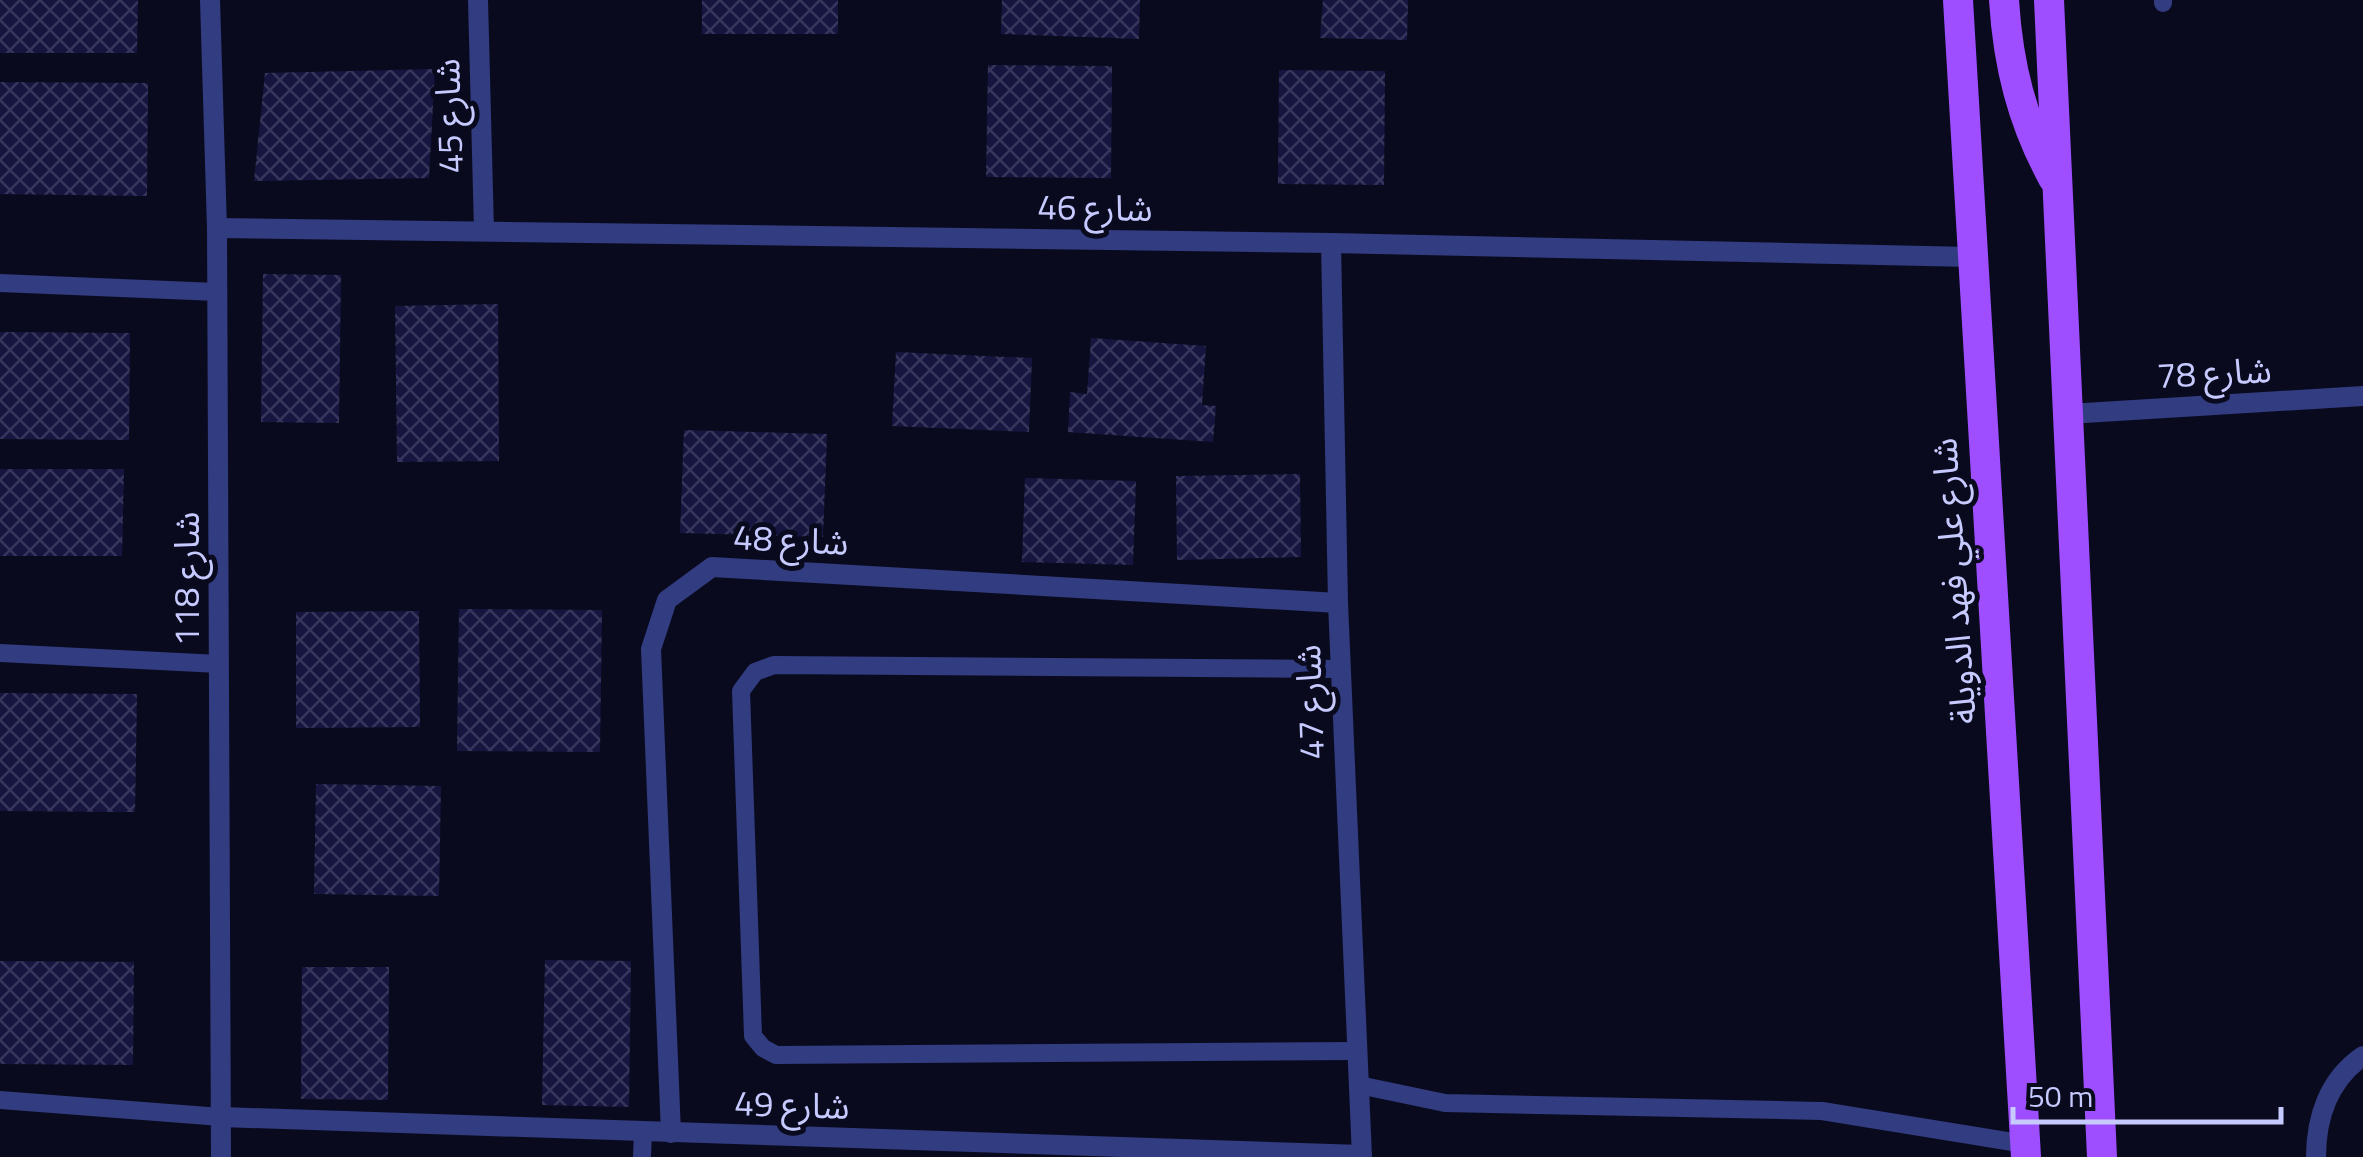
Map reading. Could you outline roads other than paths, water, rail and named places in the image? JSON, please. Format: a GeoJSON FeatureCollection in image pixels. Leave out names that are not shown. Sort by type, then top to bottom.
{"type":"FeatureCollection","features":[{"type":"Feature","properties":{"kind":"main road","name":"شارع علي فهد الدويلة"},"geometry":{"type":"LineString","coordinates":[[1958,0],[2026,1150]]}},
{"type":"Feature","properties":{"kind":"main road"},"geometry":{"type":"LineString","coordinates":[[2004,0],[2010,68],[2022,110],[2059,190]]}},
{"type":"Feature","properties":{"kind":"main road"},"geometry":{"type":"LineString","coordinates":[[2049,0],[2102,1157]]}},
{"type":"Feature","properties":{"kind":"street","name":"شارع 118"},"geometry":{"type":"LineString","coordinates":[[210,0],[217,228],[221,1157]]}},
{"type":"Feature","properties":{"kind":"street","name":"شارع 45"},"geometry":{"type":"LineString","coordinates":[[478,0],[484,230]]}},
{"type":"Feature","properties":{"kind":"street","name":"شارع 46"},"geometry":{"type":"LineString","coordinates":[[217,228],[1331,243],[1971,257]]}},
{"type":"Feature","properties":{"kind":"street","name":"شارع 47"},"geometry":{"type":"LineString","coordinates":[[1331,243],[1338,604],[1362,1156]]}},
{"type":"Feature","properties":{"kind":"street","name":"شارع 78"},"geometry":{"type":"LineString","coordinates":[[2068,414],[2363,396]]}},
{"type":"Feature","properties":{"kind":"street","name":"شارع 48"},"geometry":{"type":"LineString","coordinates":[[671,1133],[652,648],[667,600],[712,567],[1338,604]]}},
{"type":"Feature","properties":{"kind":"street"},"geometry":{"type":"LineString","coordinates":[[2316,1157],[2316,1134],[2330,1089],[2363,1056]]}},
{"type":"Feature","properties":{"kind":"street","name":"شارع 49"},"geometry":{"type":"LineString","coordinates":[[221,1117],[1362,1156]]}},
{"type":"Feature","properties":{"kind":"lane"},"geometry":{"type":"LineString","coordinates":[[0,283],[217,292]]}},
{"type":"Feature","properties":{"kind":"lane"},"geometry":{"type":"LineString","coordinates":[[0,653],[219,664]]}},
{"type":"Feature","properties":{"kind":"lane"},"geometry":{"type":"LineString","coordinates":[[1341,669],[774,665],[755,672],[741,691],[753,1036],[763,1048],[776,1054],[1356,1051]]}},
{"type":"Feature","properties":{"kind":"lane"},"geometry":{"type":"LineString","coordinates":[[1359,1085],[1445,1103],[1822,1111],[2026,1150]]}},
{"type":"Feature","properties":{"kind":"lane"},"geometry":{"type":"LineString","coordinates":[[0,1100],[221,1117]]}},
{"type":"Feature","properties":{"kind":"lane"},"geometry":{"type":"LineString","coordinates":[[642,1157],[643,1132]]}}]}
